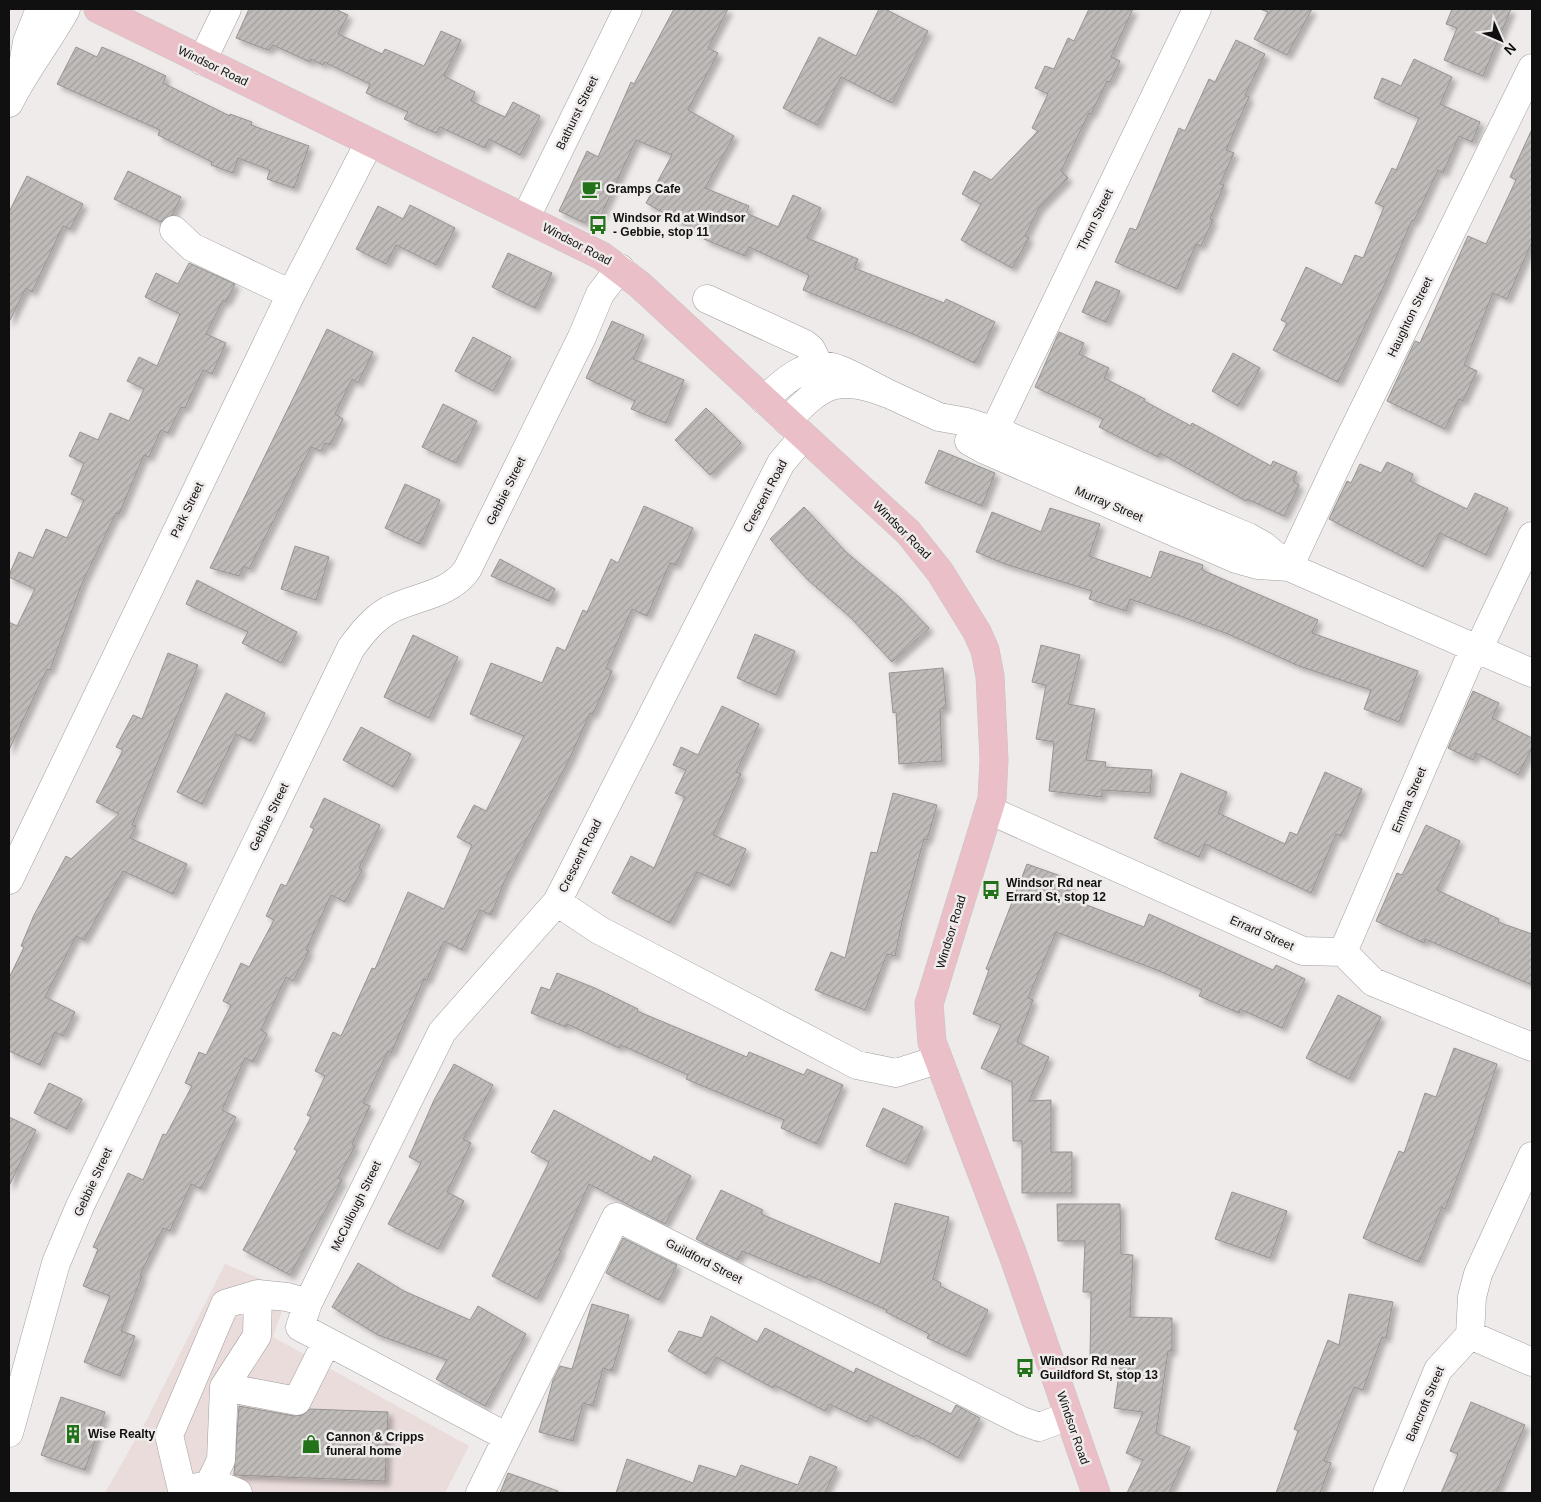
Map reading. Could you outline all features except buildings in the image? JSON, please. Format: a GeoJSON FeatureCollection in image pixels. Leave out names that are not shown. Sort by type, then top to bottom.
{"type":"FeatureCollection","features":[{"type":"Feature","properties":{"kind":"main road","name":"Windsor Road"},"geometry":{"type":"LineString","coordinates":[[98,9],[369,143],[526,217],[574,241],[620,268],[923,548],[940,572],[980,638],[989,668],[994,790],[929,1004],[932,1042],[1013,1255],[1096,1493]]}},
{"type":"Feature","properties":{"kind":"street"},"geometry":{"type":"LineString","coordinates":[[21,78],[25,48],[40,9]]}},
{"type":"Feature","properties":{"kind":"street"},"geometry":{"type":"LineString","coordinates":[[9,103],[21,78],[46,44],[66,9]]}},
{"type":"Feature","properties":{"kind":"street"},"geometry":{"type":"LineString","coordinates":[[202,61],[228,9]]}},
{"type":"Feature","properties":{"kind":"street","name":"Bathurst Street"},"geometry":{"type":"LineString","coordinates":[[526,217],[628,9]]}},
{"type":"Feature","properties":{"kind":"street","name":"Thorn Street"},"geometry":{"type":"LineString","coordinates":[[989,440],[1197,9]]}},
{"type":"Feature","properties":{"kind":"street","name":"Haughton Street"},"geometry":{"type":"LineString","coordinates":[[1289,567],[1341,456],[1532,68]]}},
{"type":"Feature","properties":{"kind":"street","name":"Park Street"},"geometry":{"type":"LineString","coordinates":[[9,880],[291,294],[369,143]]}},
{"type":"Feature","properties":{"kind":"street"},"geometry":{"type":"LineString","coordinates":[[174,230],[192,247],[291,294]]}},
{"type":"Feature","properties":{"kind":"street","name":"Gebbie Street"},"geometry":{"type":"LineString","coordinates":[[9,1433],[16,1372],[56,1264],[80,1206],[352,648],[368,625],[379,617],[401,605],[454,585],[467,570],[582,337],[595,303],[620,268]]}},
{"type":"Feature","properties":{"kind":"street"},"geometry":{"type":"LineString","coordinates":[[706,299],[801,342],[810,349],[820,365],[796,373],[764,400]]}},
{"type":"Feature","properties":{"kind":"street","name":"Murray Street"},"geometry":{"type":"LineString","coordinates":[[820,365],[837,369],[892,394],[1236,559],[1258,565],[1289,567],[1532,673]]}},
{"type":"Feature","properties":{"kind":"street","name":"Murray Street"},"geometry":{"type":"LineString","coordinates":[[795,429],[810,396],[830,387],[855,383],[892,394]]}},
{"type":"Feature","properties":{"kind":"street","name":"Crescent Road"},"geometry":{"type":"LineString","coordinates":[[795,429],[781,463],[557,902],[599,930],[857,1065],[896,1073],[938,1060]]}},
{"type":"Feature","properties":{"kind":"street","name":"Emma Street"},"geometry":{"type":"LineString","coordinates":[[1343,952],[1476,649],[1532,536]]}},
{"type":"Feature","properties":{"kind":"street","name":"Errard Street"},"geometry":{"type":"LineString","coordinates":[[988,810],[1303,951],[1343,952]]}},
{"type":"Feature","properties":{"kind":"street","name":"McCullough Street"},"geometry":{"type":"LineString","coordinates":[[507,1437],[326,1343],[300,1327],[308,1304],[442,1032],[557,902]]}},
{"type":"Feature","properties":{"kind":"street"},"geometry":{"type":"LineString","coordinates":[[1343,952],[1373,982],[1532,1047]]}},
{"type":"Feature","properties":{"kind":"street"},"geometry":{"type":"LineString","coordinates":[[1532,1156],[1478,1274],[1472,1297],[1470,1335],[1532,1362]]}},
{"type":"Feature","properties":{"kind":"street","name":"Guildford Street"},"geometry":{"type":"LineString","coordinates":[[480,1493],[616,1217],[1022,1422],[1040,1427],[1069,1416]]}},
{"type":"Feature","properties":{"kind":"street"},"geometry":{"type":"LineString","coordinates":[[209,1485],[221,1460],[224,1387],[257,1336],[258,1294]]}},
{"type":"Feature","properties":{"kind":"street"},"geometry":{"type":"LineString","coordinates":[[238,1493],[221,1486],[209,1485],[182,1490],[169,1435],[225,1304],[258,1294],[287,1298],[308,1304]]}},
{"type":"Feature","properties":{"kind":"street","name":"Bancroft Street"},"geometry":{"type":"LineString","coordinates":[[1387,1493],[1438,1370],[1470,1335]]}},
{"type":"Feature","properties":{"kind":"street"},"geometry":{"type":"LineString","coordinates":[[224,1387],[297,1401],[326,1343]]}},
{"type":"Feature","properties":{"kind":"shaded area"},"geometry":{"type":"Polygon","coordinates":[[[225,1264],[287,1290],[287,1297],[273,1337],[469,1446],[445,1493],[105,1493],[147,1419],[225,1264]]]}},
{"type":"Feature","properties":{"kind":"place","name":"Gramps Cafe"},"geometry":{"type":"Point","coordinates":[591,189]}},
{"type":"Feature","properties":{"kind":"place","name":"Windsor Rd at Windsor - Gebbie, stop 11"},"geometry":{"type":"Point","coordinates":[598,225]}},
{"type":"Feature","properties":{"kind":"place","name":"Windsor Rd near Errard St, stop 12"},"geometry":{"type":"Point","coordinates":[991,890]}},
{"type":"Feature","properties":{"kind":"place","name":"Windsor Rd near Guildford St, stop 13"},"geometry":{"type":"Point","coordinates":[1025,1368]}},
{"type":"Feature","properties":{"kind":"place","name":"Wise Realty"},"geometry":{"type":"Point","coordinates":[73,1434]}},
{"type":"Feature","properties":{"kind":"place","name":"Cannon & Cripps funeral home"},"geometry":{"type":"Point","coordinates":[311,1444]}}]}
